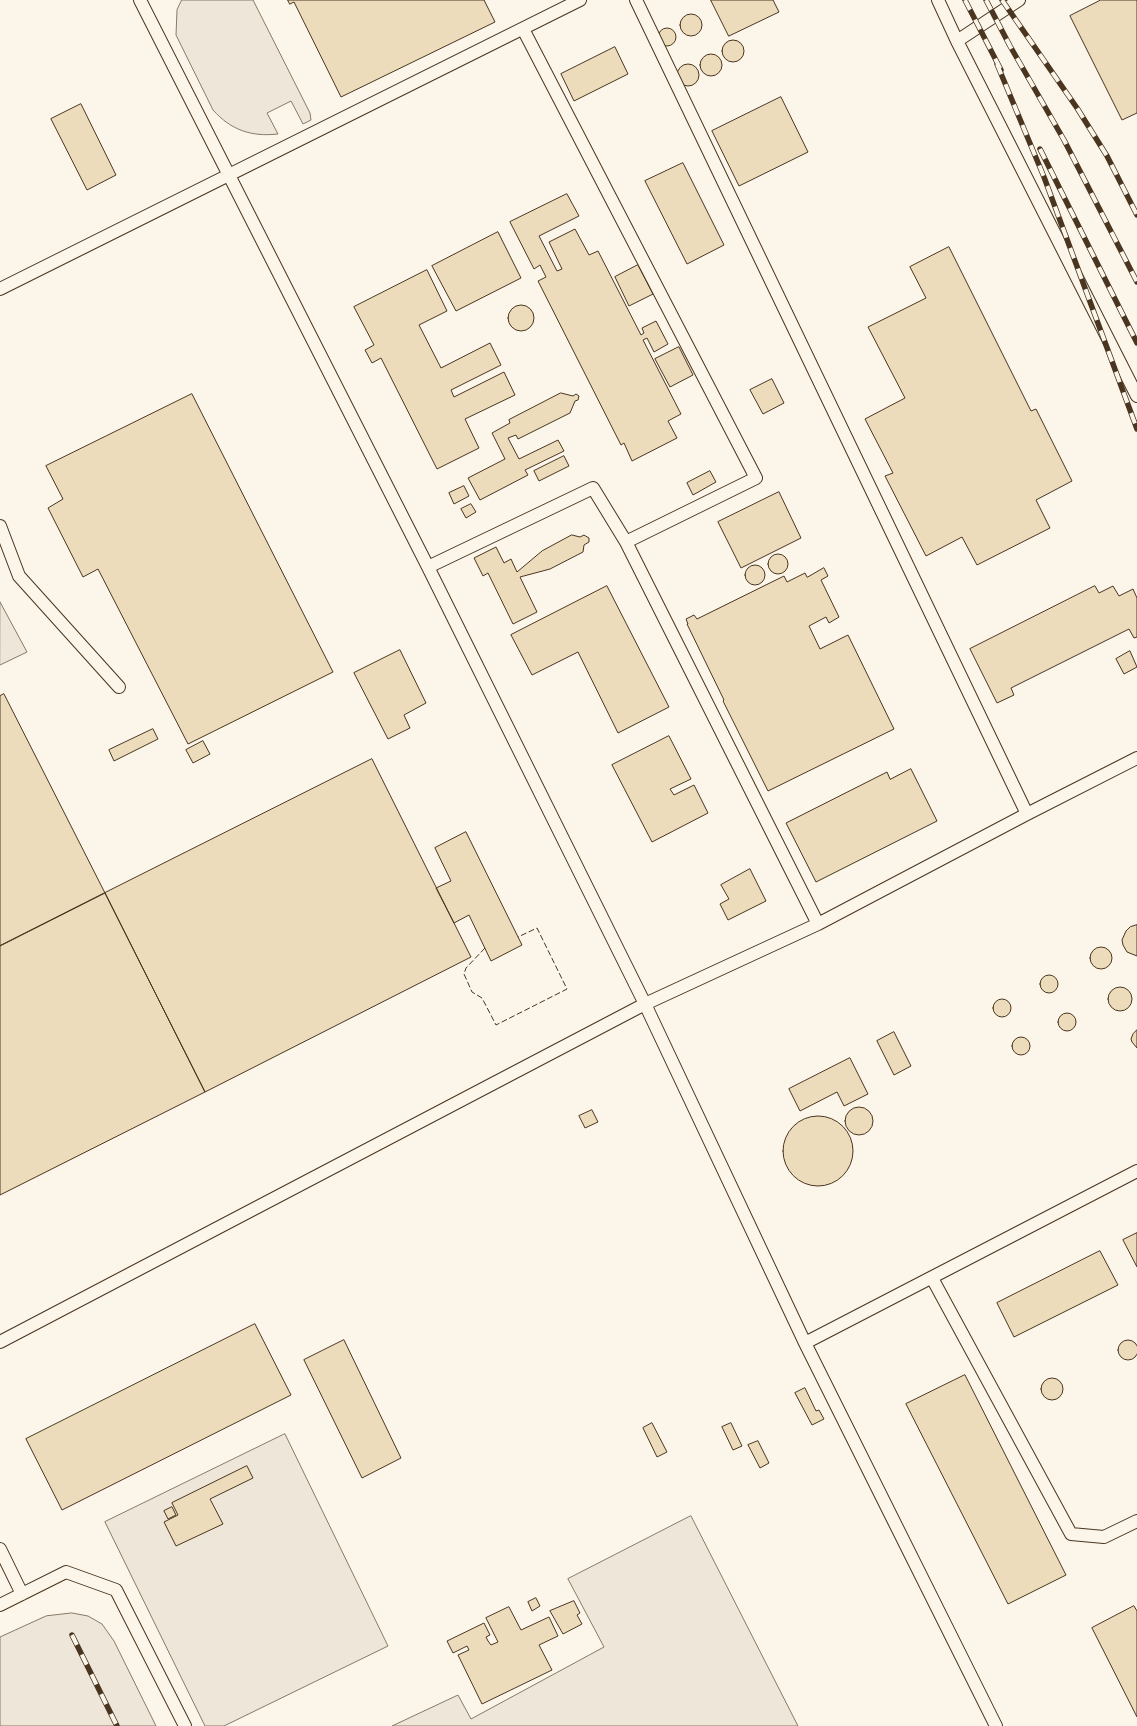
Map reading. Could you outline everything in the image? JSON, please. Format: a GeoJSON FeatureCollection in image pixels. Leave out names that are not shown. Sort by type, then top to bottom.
{"type":"FeatureCollection","features":[{"type":"Feature","properties":{"kind":"lane"},"geometry":{"type":"LineString","coordinates":[[140,0],[428,567],[646,1004],[805,1343],[996,1726]]}},
{"type":"Feature","properties":{"kind":"lane"},"geometry":{"type":"LineString","coordinates":[[0,289],[580,0]]}},
{"type":"Feature","properties":{"kind":"lane"},"geometry":{"type":"LineString","coordinates":[[636,0],[1027,814]]}},
{"type":"Feature","properties":{"kind":"lane"},"geometry":{"type":"LineString","coordinates":[[938,0],[1137,396]]}},
{"type":"Feature","properties":{"kind":"lane"},"geometry":{"type":"LineString","coordinates":[[957,41],[1019,0]]}},
{"type":"Feature","properties":{"kind":"lane"},"geometry":{"type":"LineString","coordinates":[[523,29],[756,478],[626,542]]}},
{"type":"Feature","properties":{"kind":"lane"},"geometry":{"type":"LineString","coordinates":[[428,567],[593,488],[626,542],[818,924]]}},
{"type":"Feature","properties":{"kind":"lane"},"geometry":{"type":"LineString","coordinates":[[0,526],[19,576],[119,687]]}},
{"type":"Feature","properties":{"kind":"lane"},"geometry":{"type":"LineString","coordinates":[[0,1342],[646,1004],[818,924],[1137,758]]}},
{"type":"Feature","properties":{"kind":"lane"},"geometry":{"type":"LineString","coordinates":[[805,1343],[1137,1171]]}},
{"type":"Feature","properties":{"kind":"lane"},"geometry":{"type":"LineString","coordinates":[[932,1278],[1071,1534],[1104,1537],[1137,1521]]}},
{"type":"Feature","properties":{"kind":"lane"},"geometry":{"type":"LineString","coordinates":[[0,1549],[22,1594]]}},
{"type":"Feature","properties":{"kind":"lane"},"geometry":{"type":"LineString","coordinates":[[0,1605],[66,1572],[116,1590],[185,1726]]}},
{"type":"Feature","properties":{"kind":"shaded area"},"geometry":{"type":"Polygon","coordinates":[[[182,0],[253,0],[310,113],[311,120],[303,124],[291,101],[267,113],[278,134],[268,135],[242,131],[220,117],[213,110],[176,35],[177,10],[182,0]]]}},
{"type":"Feature","properties":{"kind":"shaded area"},"geometry":{"type":"Polygon","coordinates":[[[0,602],[27,652],[0,665],[0,602]]]}},
{"type":"Feature","properties":{"kind":"shaded area"},"geometry":{"type":"Polygon","coordinates":[[[285,1434],[388,1646],[224,1726],[205,1726],[105,1522],[285,1434]]]}},
{"type":"Feature","properties":{"kind":"shaded area"},"geometry":{"type":"Polygon","coordinates":[[[691,1516],[798,1726],[392,1726],[458,1695],[471,1719],[604,1647],[568,1579],[691,1516]]]}},
{"type":"Feature","properties":{"kind":"shaded area"},"geometry":{"type":"Polygon","coordinates":[[[72,1613],[88,1616],[102,1624],[114,1641],[156,1726],[0,1726],[0,1637],[46,1616],[72,1613]]]}},
{"type":"Feature","properties":{"kind":"building"},"geometry":{"type":"Polygon","coordinates":[[[288,0],[484,0],[495,22],[341,97],[294,2],[290,4],[288,0]]]}},
{"type":"Feature","properties":{"kind":"building"},"geometry":{"type":"Polygon","coordinates":[[[711,0],[773,0],[779,12],[729,36],[711,0]]]}},
{"type":"Feature","properties":{"kind":"building"},"geometry":{"type":"Polygon","coordinates":[[[1101,0],[1137,0],[1137,113],[1122,120],[1070,16],[1101,0]]]}},
{"type":"Feature","properties":{"kind":"building"},"geometry":{"type":"Polygon","coordinates":[[[691,14],[699,17],[702,25],[699,33],[691,36],[683,33],[680,25],[683,17],[691,14]]]}},
{"type":"Feature","properties":{"kind":"building"},"geometry":{"type":"Polygon","coordinates":[[[667,28],[673,31],[676,37],[673,43],[667,46],[661,43],[658,37],[661,31],[667,28]]]}},
{"type":"Feature","properties":{"kind":"building"},"geometry":{"type":"Polygon","coordinates":[[[733,40],[741,43],[744,51],[741,59],[733,62],[725,59],[722,51],[725,43],[733,40]]]}},
{"type":"Feature","properties":{"kind":"building"},"geometry":{"type":"Polygon","coordinates":[[[615,47],[628,74],[574,101],[561,74],[615,47]]]}},
{"type":"Feature","properties":{"kind":"building"},"geometry":{"type":"Polygon","coordinates":[[[711,54],[719,57],[722,65],[719,73],[711,76],[703,73],[700,65],[703,57],[711,54]]]}},
{"type":"Feature","properties":{"kind":"building"},"geometry":{"type":"Polygon","coordinates":[[[688,64],[698,71],[699,75],[692,85],[688,86],[678,79],[677,75],[684,65],[688,64]]]}},
{"type":"Feature","properties":{"kind":"building"},"geometry":{"type":"Polygon","coordinates":[[[781,97],[808,152],[739,186],[712,131],[781,97]]]}},
{"type":"Feature","properties":{"kind":"building"},"geometry":{"type":"Polygon","coordinates":[[[81,104],[116,175],[87,190],[51,119],[81,104]]]}},
{"type":"Feature","properties":{"kind":"building"},"geometry":{"type":"Polygon","coordinates":[[[683,163],[724,245],[687,264],[645,181],[683,163]]]}},
{"type":"Feature","properties":{"kind":"building"},"geometry":{"type":"Polygon","coordinates":[[[567,194],[579,216],[539,236],[557,271],[562,269],[549,242],[575,229],[589,255],[598,251],[641,335],[644,333],[642,328],[656,321],[668,344],[654,352],[647,338],[643,340],[681,414],[668,421],[677,438],[632,461],[624,443],[621,445],[538,281],[546,277],[540,265],[534,269],[510,222],[567,194]]]}},
{"type":"Feature","properties":{"kind":"building"},"geometry":{"type":"Polygon","coordinates":[[[498,232],[521,278],[456,311],[432,266],[498,232]]]}},
{"type":"Feature","properties":{"kind":"building"},"geometry":{"type":"Polygon","coordinates":[[[949,247],[1031,411],[1036,409],[1072,481],[1036,500],[1050,528],[977,565],[962,537],[926,556],[885,476],[893,473],[865,419],[905,398],[868,327],[926,298],[910,267],[949,247]]]}},
{"type":"Feature","properties":{"kind":"building"},"geometry":{"type":"Polygon","coordinates":[[[638,265],[653,294],[629,306],[615,277],[638,265]]]}},
{"type":"Feature","properties":{"kind":"building"},"geometry":{"type":"Polygon","coordinates":[[[427,270],[447,311],[419,325],[441,368],[490,343],[501,365],[451,390],[454,397],[504,372],[515,395],[465,419],[479,448],[437,469],[381,358],[372,363],[365,350],[374,345],[354,307],[427,270]]]}},
{"type":"Feature","properties":{"kind":"building"},"geometry":{"type":"Polygon","coordinates":[[[521,305],[530,309],[534,318],[530,327],[521,331],[512,327],[508,318],[512,309],[521,305]]]}},
{"type":"Feature","properties":{"kind":"building"},"geometry":{"type":"Polygon","coordinates":[[[679,347],[693,375],[670,387],[655,359],[679,347]]]}},
{"type":"Feature","properties":{"kind":"building"},"geometry":{"type":"Polygon","coordinates":[[[772,379],[784,403],[763,414],[750,390],[772,379]]]}},
{"type":"Feature","properties":{"kind":"building"},"geometry":{"type":"Polygon","coordinates":[[[561,393],[579,396],[570,413],[518,439],[516,435],[508,438],[519,459],[558,440],[564,451],[525,470],[528,475],[480,500],[468,478],[505,459],[492,433],[510,423],[509,420],[561,393]]]}},
{"type":"Feature","properties":{"kind":"building"},"geometry":{"type":"Polygon","coordinates":[[[192,394],[333,672],[188,744],[98,569],[83,577],[48,508],[63,499],[46,466],[192,394]]]}},
{"type":"Feature","properties":{"kind":"building"},"geometry":{"type":"Polygon","coordinates":[[[564,456],[569,466],[539,481],[534,471],[564,456]]]}},
{"type":"Feature","properties":{"kind":"building"},"geometry":{"type":"Polygon","coordinates":[[[710,471],[716,482],[693,495],[687,483],[710,471]]]}},
{"type":"Feature","properties":{"kind":"building"},"geometry":{"type":"Polygon","coordinates":[[[464,486],[469,496],[454,504],[449,493],[464,486]]]}},
{"type":"Feature","properties":{"kind":"building"},"geometry":{"type":"Polygon","coordinates":[[[779,492],[801,538],[741,568],[718,522],[779,492]]]}},
{"type":"Feature","properties":{"kind":"building"},"geometry":{"type":"Polygon","coordinates":[[[471,504],[476,512],[466,518],[461,509],[471,504]]]}},
{"type":"Feature","properties":{"kind":"building"},"geometry":{"type":"Polygon","coordinates":[[[572,535],[580,537],[584,535],[589,538],[589,542],[584,545],[583,552],[550,569],[520,577],[537,612],[513,624],[488,573],[483,576],[474,558],[496,547],[504,563],[511,559],[517,572],[542,551],[572,535]]]}},
{"type":"Feature","properties":{"kind":"building"},"geometry":{"type":"Polygon","coordinates":[[[778,554],[785,557],[788,564],[785,571],[778,574],[771,571],[768,564],[771,557],[778,554]]]}},
{"type":"Feature","properties":{"kind":"building"},"geometry":{"type":"Polygon","coordinates":[[[751,565],[759,565],[765,571],[765,579],[759,585],[751,585],[745,579],[745,571],[751,565]]]}},
{"type":"Feature","properties":{"kind":"building"},"geometry":{"type":"Polygon","coordinates":[[[824,568],[828,576],[821,580],[839,617],[829,623],[826,617],[809,626],[820,649],[848,635],[894,729],[768,791],[723,701],[686,619],[694,615],[697,619],[784,576],[787,582],[805,573],[807,577],[824,568]]]}},
{"type":"Feature","properties":{"kind":"building"},"geometry":{"type":"Polygon","coordinates":[[[607,586],[669,707],[618,733],[578,652],[532,675],[511,635],[607,586]]]}},
{"type":"Feature","properties":{"kind":"building"},"geometry":{"type":"Polygon","coordinates":[[[1095,586],[1099,593],[1113,586],[1119,596],[1133,589],[1137,598],[1137,637],[1134,638],[1129,629],[1011,688],[1014,695],[997,703],[970,649],[1095,586]]]}},
{"type":"Feature","properties":{"kind":"building"},"geometry":{"type":"Polygon","coordinates":[[[400,650],[426,703],[404,715],[410,728],[388,739],[354,673],[400,650]]]}},
{"type":"Feature","properties":{"kind":"building"},"geometry":{"type":"Polygon","coordinates":[[[1130,651],[1137,667],[1124,674],[1116,659],[1130,651]]]}},
{"type":"Feature","properties":{"kind":"building"},"geometry":{"type":"Polygon","coordinates":[[[4,694],[105,893],[0,946],[0,696],[4,694]]]}},
{"type":"Feature","properties":{"kind":"building"},"geometry":{"type":"Polygon","coordinates":[[[153,729],[158,739],[114,761],[109,750],[153,729]]]}},
{"type":"Feature","properties":{"kind":"building"},"geometry":{"type":"Polygon","coordinates":[[[669,736],[691,779],[670,789],[674,795],[694,785],[708,813],[652,842],[612,765],[669,736]]]}},
{"type":"Feature","properties":{"kind":"building"},"geometry":{"type":"Polygon","coordinates":[[[203,741],[210,754],[193,763],[186,750],[203,741]]]}},
{"type":"Feature","properties":{"kind":"building"},"geometry":{"type":"Polygon","coordinates":[[[372,759],[471,957],[205,1092],[105,893],[372,759]]]}},
{"type":"Feature","properties":{"kind":"building"},"geometry":{"type":"Polygon","coordinates":[[[911,769],[937,821],[816,882],[786,823],[887,772],[890,779],[911,769]]]}},
{"type":"Feature","properties":{"kind":"building"},"geometry":{"type":"Polygon","coordinates":[[[466,832],[522,945],[491,961],[469,915],[454,923],[436,888],[451,881],[435,848],[466,832]]]}},
{"type":"Feature","properties":{"kind":"building"},"geometry":{"type":"Polygon","coordinates":[[[750,869],[766,901],[728,920],[720,904],[729,899],[721,885],[750,869]]]}},
{"type":"Feature","properties":{"kind":"building"},"geometry":{"type":"Polygon","coordinates":[[[105,893],[205,1092],[0,1195],[0,946],[105,893]]]}},
{"type":"Feature","properties":{"kind":"building"},"geometry":{"type":"Polygon","coordinates":[[[1137,925],[1137,956],[1127,952],[1122,940],[1130,927],[1137,925]]]}},
{"type":"Feature","properties":{"kind":"building"},"geometry":{"type":"Polygon","coordinates":[[[1101,947],[1109,950],[1112,958],[1109,966],[1101,969],[1093,966],[1090,958],[1093,950],[1101,947]]]}},
{"type":"Feature","properties":{"kind":"building"},"geometry":{"type":"Polygon","coordinates":[[[1049,975],[1055,978],[1058,984],[1055,990],[1049,993],[1043,990],[1040,984],[1043,978],[1049,975]]]}},
{"type":"Feature","properties":{"kind":"building"},"geometry":{"type":"Polygon","coordinates":[[[1120,987],[1125,988],[1131,994],[1131,1004],[1125,1010],[1120,1011],[1115,1010],[1109,1004],[1108,999],[1109,994],[1115,988],[1120,987]]]}},
{"type":"Feature","properties":{"kind":"building"},"geometry":{"type":"Polygon","coordinates":[[[1002,999],[1008,1002],[1011,1008],[1008,1014],[1002,1017],[996,1014],[993,1008],[996,1002],[1002,999]]]}},
{"type":"Feature","properties":{"kind":"building"},"geometry":{"type":"Polygon","coordinates":[[[1067,1013],[1073,1016],[1076,1022],[1073,1028],[1067,1031],[1061,1028],[1058,1022],[1061,1016],[1067,1013]]]}},
{"type":"Feature","properties":{"kind":"building"},"geometry":{"type":"Polygon","coordinates":[[[1137,1030],[1137,1048],[1131,1039],[1137,1030]]]}},
{"type":"Feature","properties":{"kind":"building"},"geometry":{"type":"Polygon","coordinates":[[[894,1032],[911,1066],[894,1075],[877,1041],[894,1032]]]}},
{"type":"Feature","properties":{"kind":"building"},"geometry":{"type":"Polygon","coordinates":[[[1021,1037],[1027,1040],[1030,1046],[1027,1052],[1021,1055],[1015,1052],[1012,1046],[1015,1040],[1021,1037]]]}},
{"type":"Feature","properties":{"kind":"building"},"geometry":{"type":"Polygon","coordinates":[[[850,1058],[868,1094],[844,1106],[837,1092],[800,1111],[789,1089],[850,1058]]]}},
{"type":"Feature","properties":{"kind":"building"},"geometry":{"type":"Polygon","coordinates":[[[859,1107],[869,1111],[873,1121],[869,1131],[859,1135],[849,1131],[845,1121],[849,1111],[859,1107]]]}},
{"type":"Feature","properties":{"kind":"building"},"geometry":{"type":"Polygon","coordinates":[[[592,1110],[598,1122],[585,1128],[579,1116],[592,1110]]]}},
{"type":"Feature","properties":{"kind":"building"},"geometry":{"type":"Polygon","coordinates":[[[818,1116],[831,1119],[843,1126],[850,1138],[853,1151],[850,1164],[843,1176],[831,1183],[818,1186],[805,1183],[793,1176],[786,1164],[783,1151],[786,1138],[793,1126],[805,1119],[818,1116]]]}},
{"type":"Feature","properties":{"kind":"building"},"geometry":{"type":"Polygon","coordinates":[[[1137,1233],[1137,1267],[1123,1240],[1137,1233]]]}},
{"type":"Feature","properties":{"kind":"building"},"geometry":{"type":"Polygon","coordinates":[[[1100,1251],[1118,1285],[1014,1337],[997,1303],[1100,1251]]]}},
{"type":"Feature","properties":{"kind":"building"},"geometry":{"type":"Polygon","coordinates":[[[255,1324],[291,1395],[62,1510],[26,1439],[255,1324]]]}},
{"type":"Feature","properties":{"kind":"building"},"geometry":{"type":"Polygon","coordinates":[[[344,1340],[401,1458],[362,1478],[304,1360],[344,1340]]]}},
{"type":"Feature","properties":{"kind":"building"},"geometry":{"type":"Polygon","coordinates":[[[1124,1340],[1132,1340],[1138,1346],[1138,1354],[1132,1360],[1124,1360],[1118,1354],[1118,1346],[1124,1340]]]}},
{"type":"Feature","properties":{"kind":"building"},"geometry":{"type":"Polygon","coordinates":[[[965,1375],[1066,1575],[1008,1604],[906,1404],[965,1375]]]}},
{"type":"Feature","properties":{"kind":"building"},"geometry":{"type":"Polygon","coordinates":[[[1052,1378],[1060,1381],[1063,1389],[1060,1397],[1052,1400],[1044,1397],[1041,1389],[1044,1381],[1052,1378]]]}},
{"type":"Feature","properties":{"kind":"building"},"geometry":{"type":"Polygon","coordinates":[[[805,1388],[816,1411],[819,1410],[824,1419],[812,1425],[795,1393],[805,1388]]]}},
{"type":"Feature","properties":{"kind":"building"},"geometry":{"type":"Polygon","coordinates":[[[652,1423],[667,1452],[657,1457],[643,1428],[652,1423]]]}},
{"type":"Feature","properties":{"kind":"building"},"geometry":{"type":"Polygon","coordinates":[[[731,1423],[742,1446],[733,1450],[722,1427],[731,1423]]]}},
{"type":"Feature","properties":{"kind":"building"},"geometry":{"type":"Polygon","coordinates":[[[758,1441],[769,1463],[760,1468],[748,1445],[758,1441]]]}},
{"type":"Feature","properties":{"kind":"building"},"geometry":{"type":"Polygon","coordinates":[[[247,1466],[253,1478],[210,1499],[223,1524],[176,1546],[164,1522],[178,1515],[172,1503],[247,1466]]]}},
{"type":"Feature","properties":{"kind":"building"},"geometry":{"type":"Polygon","coordinates":[[[172,1507],[176,1515],[168,1519],[164,1511],[172,1507]]]}},
{"type":"Feature","properties":{"kind":"building"},"geometry":{"type":"Polygon","coordinates":[[[536,1598],[540,1606],[532,1611],[528,1602],[536,1598]]]}},
{"type":"Feature","properties":{"kind":"building"},"geometry":{"type":"Polygon","coordinates":[[[574,1601],[580,1613],[577,1615],[582,1624],[563,1634],[550,1611],[574,1601]]]}},
{"type":"Feature","properties":{"kind":"building"},"geometry":{"type":"Polygon","coordinates":[[[1134,1606],[1137,1611],[1137,1717],[1092,1628],[1134,1606]]]}},
{"type":"Feature","properties":{"kind":"building"},"geometry":{"type":"Polygon","coordinates":[[[509,1607],[521,1630],[549,1617],[558,1636],[539,1645],[552,1670],[482,1704],[458,1655],[469,1650],[467,1646],[453,1653],[447,1641],[484,1623],[490,1635],[486,1637],[488,1641],[491,1645],[498,1642],[486,1618],[509,1607]]]}},
{"type":"Feature","properties":{"kind":"railway"},"geometry":{"type":"LineString","coordinates":[[965,0],[1001,70]]}},
{"type":"Feature","properties":{"kind":"railway"},"geometry":{"type":"LineString","coordinates":[[986,0],[1064,140],[1137,282]]}},
{"type":"Feature","properties":{"kind":"railway"},"geometry":{"type":"LineString","coordinates":[[1002,0],[1077,108],[1107,156],[1137,215]]}},
{"type":"Feature","properties":{"kind":"railway"},"geometry":{"type":"LineString","coordinates":[[997,64],[1044,177],[1137,429]]}},
{"type":"Feature","properties":{"kind":"railway"},"geometry":{"type":"LineString","coordinates":[[1040,149],[1137,343]]}},
{"type":"Feature","properties":{"kind":"railway"},"geometry":{"type":"LineString","coordinates":[[72,1635],[117,1726]]}},
{"type":"Feature","properties":{"kind":"fence"},"geometry":{"type":"LineString","coordinates":[[485,948],[466,968],[464,974],[472,992],[482,998],[496,1025],[567,989],[537,928],[518,937]]}}]}
